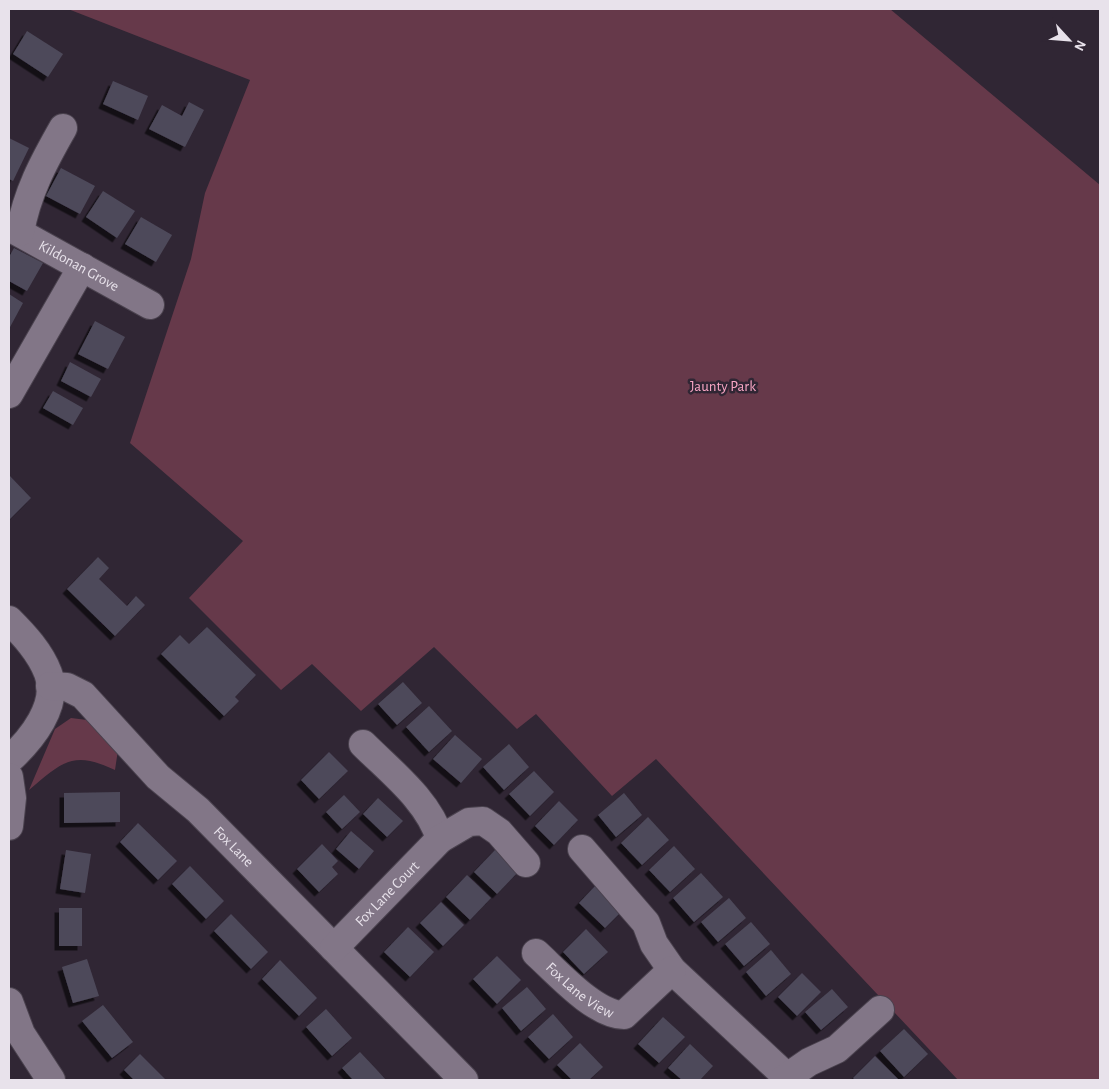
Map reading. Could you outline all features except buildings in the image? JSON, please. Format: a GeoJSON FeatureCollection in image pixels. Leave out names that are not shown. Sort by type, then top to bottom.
{"type":"FeatureCollection","features":[{"type":"Feature","properties":{"kind":"street"},"geometry":{"type":"LineString","coordinates":[[14,230],[40,168],[63,128]]}},
{"type":"Feature","properties":{"kind":"street","name":"Kildonan Grove"},"geometry":{"type":"LineString","coordinates":[[14,230],[150,305]]}},
{"type":"Feature","properties":{"kind":"street"},"geometry":{"type":"LineString","coordinates":[[9,394],[82,267]]}},
{"type":"Feature","properties":{"kind":"street"},"geometry":{"type":"LineString","coordinates":[[9,620],[36,650],[48,672],[50,686],[46,708],[33,736],[9,760]]}},
{"type":"Feature","properties":{"kind":"street","name":"Fox Lane"},"geometry":{"type":"LineString","coordinates":[[50,686],[67,687],[83,695],[158,777],[198,810],[464,1080]]}},
{"type":"Feature","properties":{"kind":"street"},"geometry":{"type":"LineString","coordinates":[[363,744],[418,800],[435,822],[440,839]]}},
{"type":"Feature","properties":{"kind":"street"},"geometry":{"type":"LineString","coordinates":[[9,777],[12,798],[9,826]]}},
{"type":"Feature","properties":{"kind":"street","name":"Fox Lane Court"},"geometry":{"type":"LineString","coordinates":[[334,948],[440,839],[468,822],[483,821],[499,832],[526,863]]}},
{"type":"Feature","properties":{"kind":"street"},"geometry":{"type":"LineString","coordinates":[[582,849],[646,923],[654,944],[672,970],[785,1078],[809,1062],[836,1049],[880,1010]]}},
{"type":"Feature","properties":{"kind":"street","name":"Fox Lane View"},"geometry":{"type":"LineString","coordinates":[[536,953],[585,997],[616,1015],[624,1015],[672,970]]}},
{"type":"Feature","properties":{"kind":"street"},"geometry":{"type":"LineString","coordinates":[[9,1002],[21,1034],[52,1080]]}},
{"type":"Feature","properties":{"kind":"green space","name":"Jaunty Park"},"geometry":{"type":"Polygon","coordinates":[[[68,9],[890,9],[1100,185],[1100,1080],[958,1080],[656,759],[612,796],[536,714],[517,729],[434,647],[361,711],[312,664],[281,690],[189,598],[243,541],[130,443],[191,259],[205,193],[250,80],[68,9]]]}},
{"type":"Feature","properties":{"kind":"green space"},"geometry":{"type":"Polygon","coordinates":[[[71,718],[87,720],[118,750],[115,770],[88,761],[78,760],[69,762],[50,772],[29,790],[55,729],[71,718]]]}}]}
